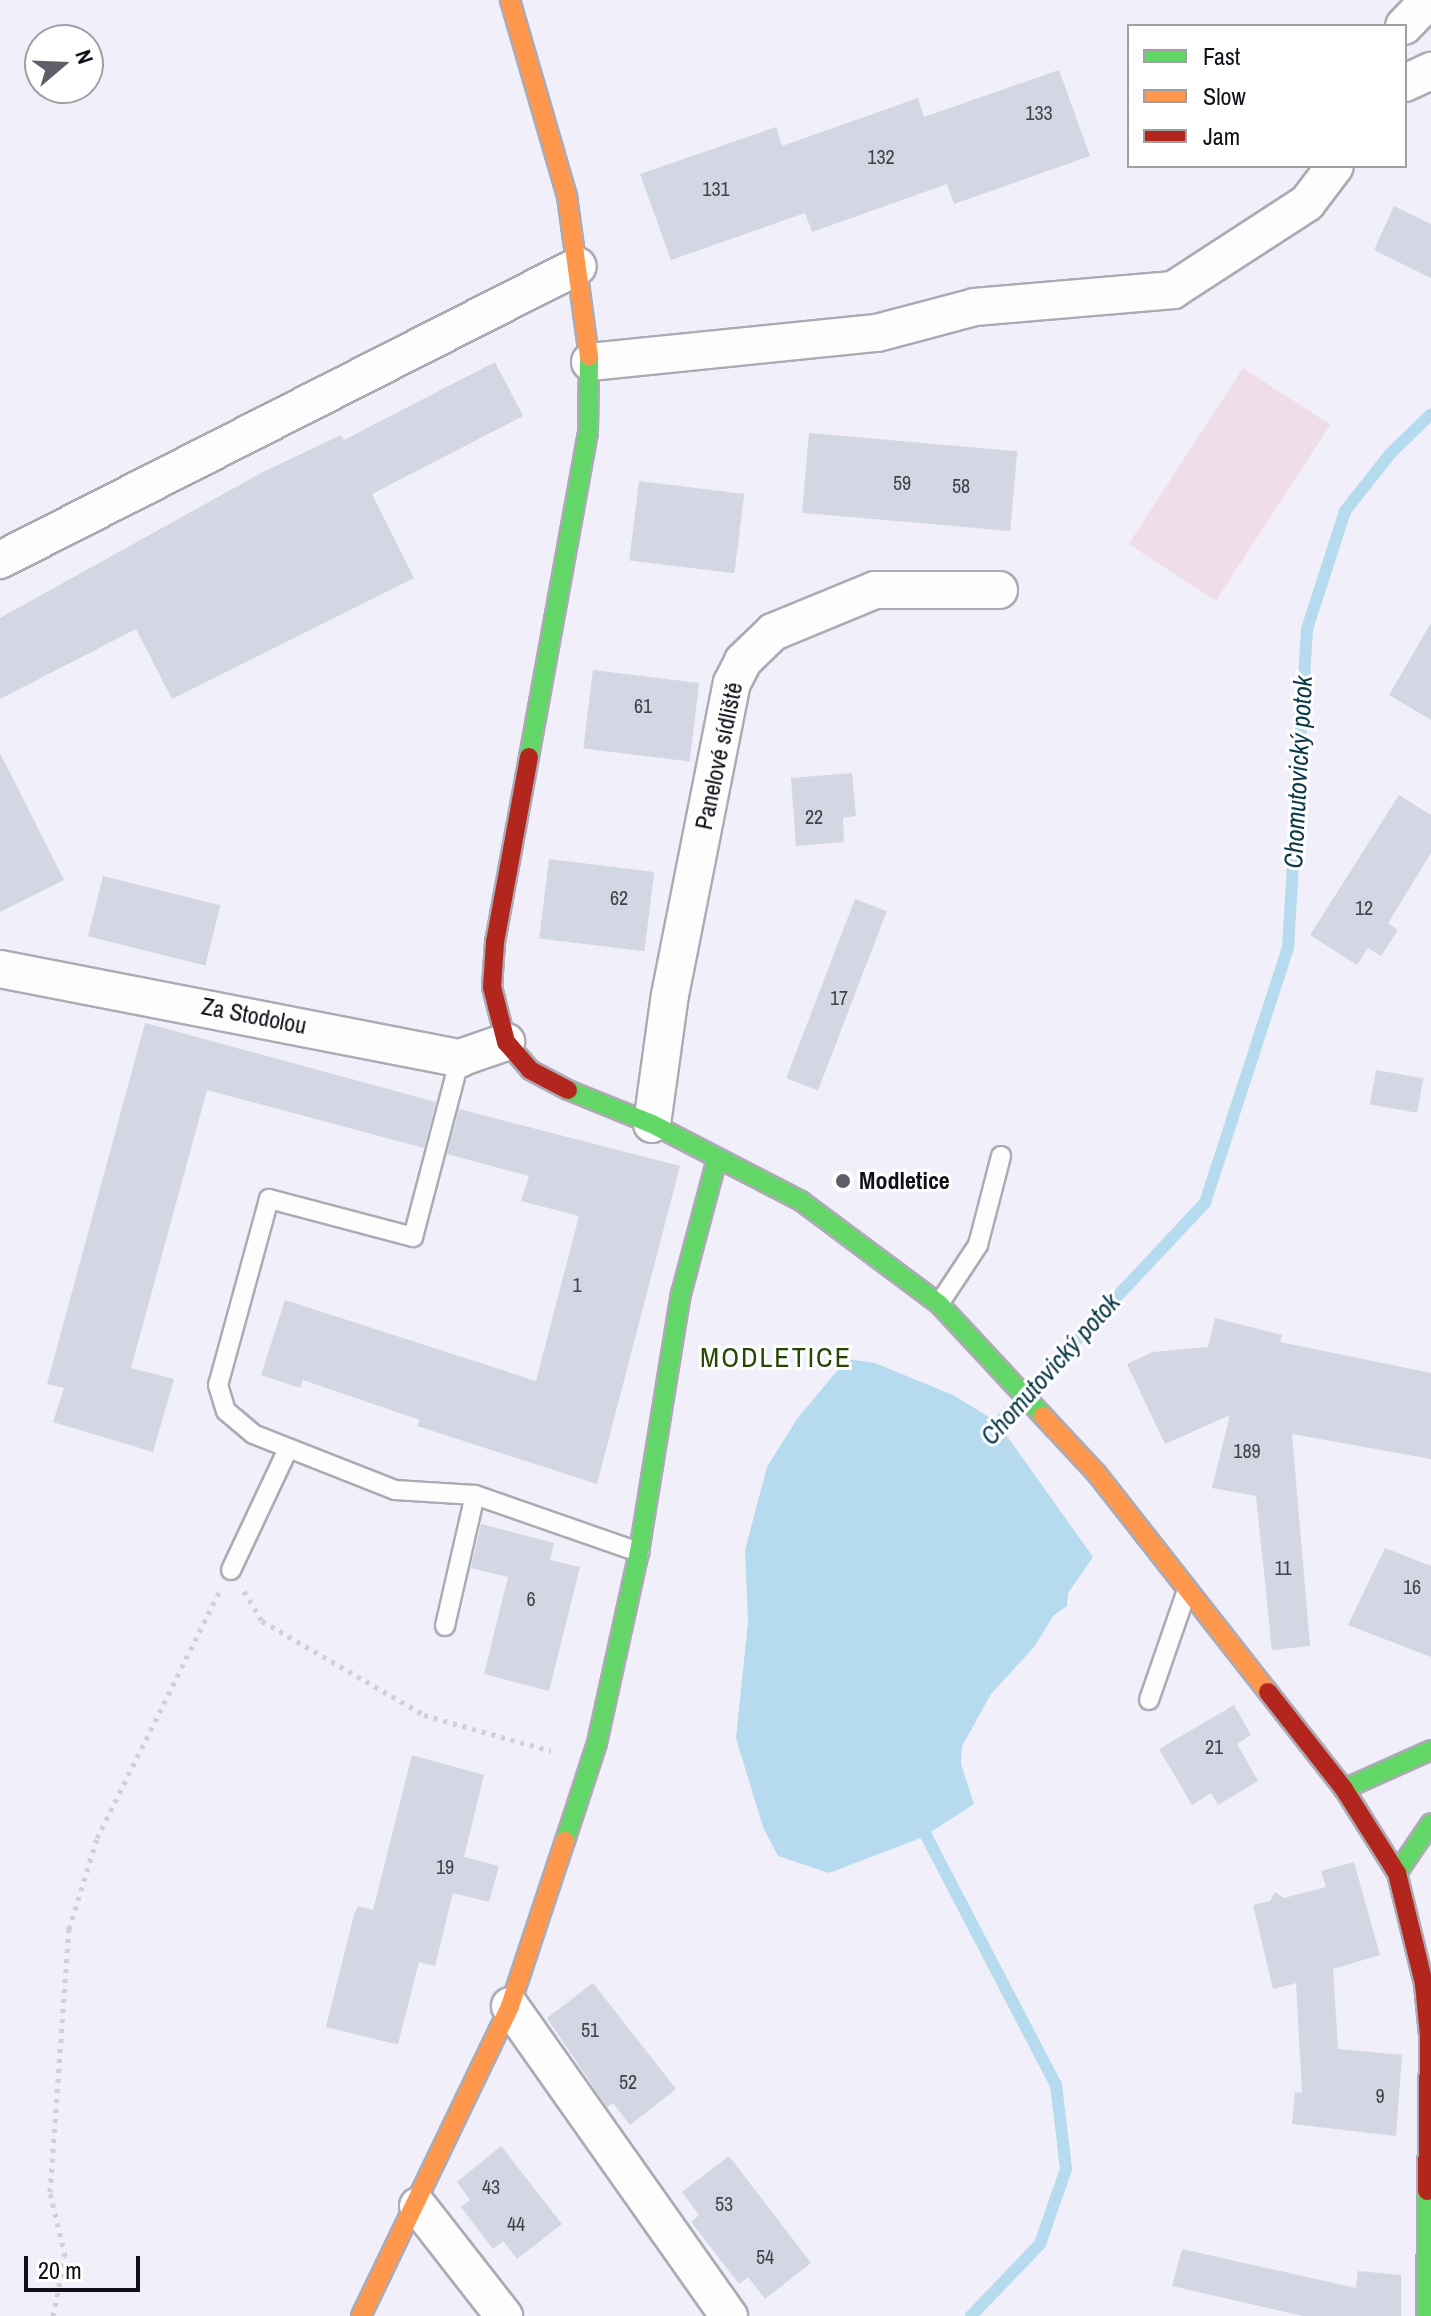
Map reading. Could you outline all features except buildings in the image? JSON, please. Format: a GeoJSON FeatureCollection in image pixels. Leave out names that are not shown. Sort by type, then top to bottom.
{"type":"FeatureCollection","features":[{"type":"Feature","properties":{"kind":"street"},"geometry":{"type":"LineString","coordinates":[[510,0],[567,196],[590,362],[588,431],[495,942],[492,987],[506,1042],[530,1070],[558,1086],[652,1124],[801,1201],[939,1304],[1026,1395],[1189,1586],[1344,1789],[1397,1873],[1414,1932],[1429,2035],[1426,2316]]}},
{"type":"Feature","properties":{"kind":"street"},"geometry":{"type":"LineString","coordinates":[[1406,24],[1429,0]]}},
{"type":"Feature","properties":{"kind":"street"},"geometry":{"type":"LineString","coordinates":[[1407,82],[1431,71]]}},
{"type":"Feature","properties":{"kind":"street"},"geometry":{"type":"LineString","coordinates":[[590,362],[877,333],[975,307],[1173,290],[1307,203],[1333,168]]}},
{"type":"Feature","properties":{"kind":"street"},"geometry":{"type":"LineString","coordinates":[[0,560],[578,266]]}},
{"type":"Feature","properties":{"kind":"street","name":"Panelové sídliště"},"geometry":{"type":"LineString","coordinates":[[652,1124],[670,995],[732,683],[743,661],[773,632],[875,590],[999,590]]}},
{"type":"Feature","properties":{"kind":"street","name":"Za Stodolou"},"geometry":{"type":"LineString","coordinates":[[0,969],[460,1058]]}},
{"type":"Feature","properties":{"kind":"street"},"geometry":{"type":"LineString","coordinates":[[460,1058],[506,1042]]}},
{"type":"Feature","properties":{"kind":"street"},"geometry":{"type":"LineString","coordinates":[[361,2316],[418,2206],[510,2006],[591,1762],[639,1552],[681,1294],[717,1159]]}},
{"type":"Feature","properties":{"kind":"street"},"geometry":{"type":"LineString","coordinates":[[1344,1789],[1431,1750]]}},
{"type":"Feature","properties":{"kind":"street"},"geometry":{"type":"LineString","coordinates":[[1397,1873],[1431,1823]]}},
{"type":"Feature","properties":{"kind":"street"},"geometry":{"type":"LineString","coordinates":[[510,2006],[729,2316]]}},
{"type":"Feature","properties":{"kind":"street"},"geometry":{"type":"LineString","coordinates":[[418,2206],[504,2316]]}},
{"type":"Feature","properties":{"kind":"lane"},"geometry":{"type":"LineString","coordinates":[[460,1058],[413,1237],[269,1199],[218,1385],[226,1411],[253,1434],[395,1490],[475,1495],[639,1552]]}},
{"type":"Feature","properties":{"kind":"lane"},"geometry":{"type":"LineString","coordinates":[[939,1304],[978,1245],[1001,1156]]}},
{"type":"Feature","properties":{"kind":"lane"},"geometry":{"type":"LineString","coordinates":[[231,1570],[288,1449]]}},
{"type":"Feature","properties":{"kind":"lane"},"geometry":{"type":"LineString","coordinates":[[445,1626],[475,1495]]}},
{"type":"Feature","properties":{"kind":"lane"},"geometry":{"type":"LineString","coordinates":[[1149,1700],[1189,1586]]}},
{"type":"Feature","properties":{"kind":"path"},"geometry":{"type":"LineString","coordinates":[[231,1570],[262,1621],[424,1715],[591,1762]]}},
{"type":"Feature","properties":{"kind":"path"},"geometry":{"type":"LineString","coordinates":[[53,2316],[65,2256],[50,2192],[69,1929],[104,1824],[231,1570]]}},
{"type":"Feature","properties":{"kind":"shaded area"},"geometry":{"type":"Polygon","coordinates":[[[1243,368],[1330,425],[1216,601],[1129,544],[1243,368]]]}},
{"type":"Feature","properties":{"kind":"water"},"geometry":{"type":"Polygon","coordinates":[[[847,1359],[875,1363],[953,1395],[997,1422],[1093,1557],[1068,1593],[1067,1606],[1053,1616],[1035,1646],[991,1694],[962,1746],[961,1764],[974,1804],[923,1837],[829,1873],[778,1856],[763,1827],[736,1738],[748,1622],[745,1550],[767,1467],[797,1419],[847,1359]]]}},
{"type":"Feature","properties":{"kind":"waterway","name":"Chomutovický potok"},"geometry":{"type":"LineString","coordinates":[[988,1434],[1205,1203],[1288,948],[1307,629],[1345,511],[1390,454],[1431,414]]}},
{"type":"Feature","properties":{"kind":"waterway","name":"Chomutovický potok"},"geometry":{"type":"LineString","coordinates":[[919,1822],[1056,2085],[1066,2169],[1040,2244],[971,2316]]}},
{"type":"Feature","properties":{"kind":"traffic: fast"},"geometry":{"type":"LineString","coordinates":[[529,757],[588,431],[589,357]]}},
{"type":"Feature","properties":{"kind":"traffic: fast"},"geometry":{"type":"LineString","coordinates":[[568,1090],[652,1124],[801,1201],[939,1304],[1043,1416]]}},
{"type":"Feature","properties":{"kind":"traffic: fast"},"geometry":{"type":"LineString","coordinates":[[565,1841],[597,1743],[639,1552],[681,1294],[717,1159]]}},
{"type":"Feature","properties":{"kind":"traffic: fast"},"geometry":{"type":"LineString","coordinates":[[1344,1789],[1431,1750]]}},
{"type":"Feature","properties":{"kind":"traffic: fast"},"geometry":{"type":"LineString","coordinates":[[1397,1873],[1431,1823]]}},
{"type":"Feature","properties":{"kind":"traffic: fast"},"geometry":{"type":"LineString","coordinates":[[1426,2316],[1427,2191]]}},
{"type":"Feature","properties":{"kind":"traffic: slow"},"geometry":{"type":"LineString","coordinates":[[510,0],[567,196],[589,357]]}},
{"type":"Feature","properties":{"kind":"traffic: slow"},"geometry":{"type":"LineString","coordinates":[[1043,1416],[1097,1474],[1268,1692]]}},
{"type":"Feature","properties":{"kind":"traffic: slow"},"geometry":{"type":"LineString","coordinates":[[361,2316],[510,2006],[565,1841]]}},
{"type":"Feature","properties":{"kind":"traffic: jam"},"geometry":{"type":"LineString","coordinates":[[529,757],[495,942],[492,987],[506,1042],[530,1070],[568,1090]]}},
{"type":"Feature","properties":{"kind":"traffic: jam"},"geometry":{"type":"LineString","coordinates":[[1268,1692],[1344,1789],[1397,1873],[1424,1984],[1429,2035],[1427,2191]]}},
{"type":"Feature","properties":{"kind":"place","name":"Modletice"},"geometry":{"type":"Point","coordinates":[843,1181]}},
{"type":"Feature","properties":{"kind":"district","name":"MODLETICE"},"geometry":{"type":"Point","coordinates":[776,1357]}}]}
